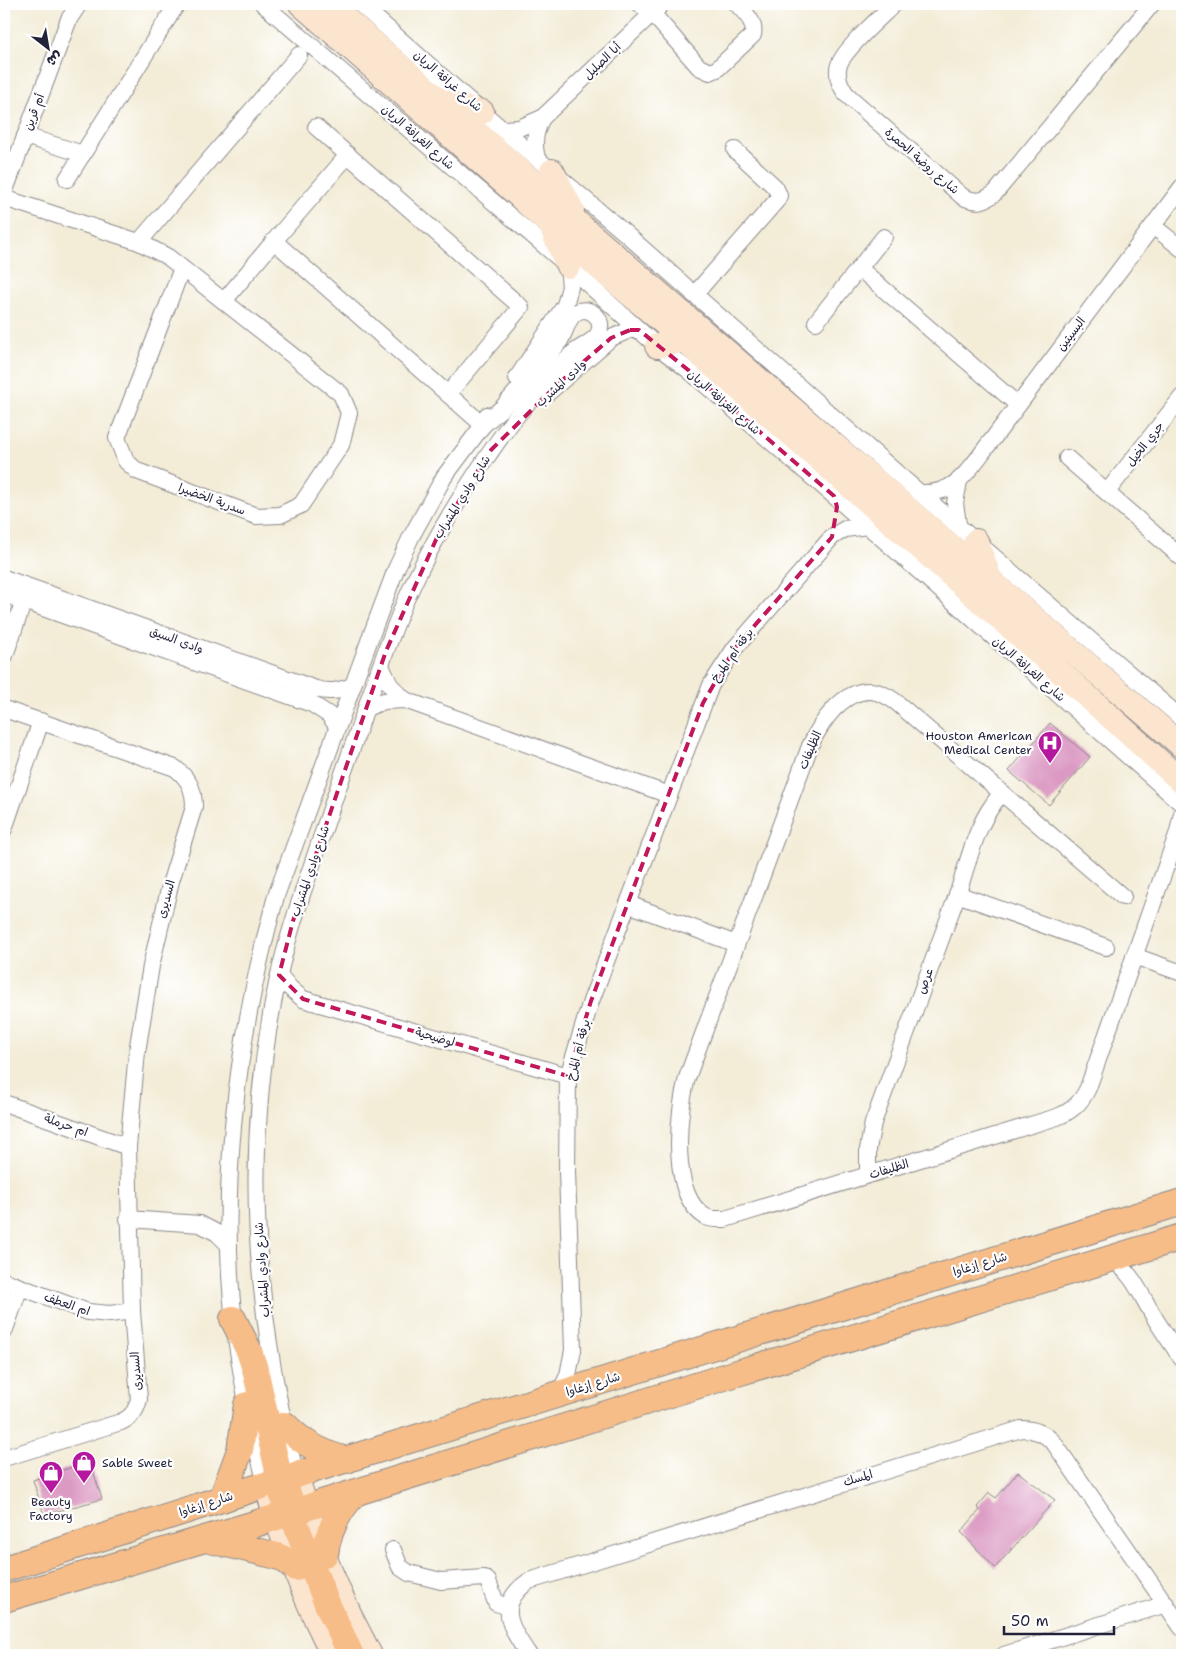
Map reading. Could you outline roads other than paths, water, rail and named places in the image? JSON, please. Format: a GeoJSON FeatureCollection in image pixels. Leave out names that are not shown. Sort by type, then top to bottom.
{"type":"FeatureCollection","features":[{"type":"Feature","properties":{"kind":"main road","name":"شارع الغرافة الريان"},"geometry":{"type":"LineString","coordinates":[[301,4],[550,225],[684,340],[1078,686],[1182,782]]}},
{"type":"Feature","properties":{"kind":"main road"},"geometry":{"type":"LineString","coordinates":[[329,4],[580,225],[1182,746]]}},
{"type":"Feature","properties":{"kind":"main road"},"geometry":{"type":"LineString","coordinates":[[440,100],[482,112]]}},
{"type":"Feature","properties":{"kind":"main road"},"geometry":{"type":"LineString","coordinates":[[544,165],[580,225]]}},
{"type":"Feature","properties":{"kind":"main road"},"geometry":{"type":"LineString","coordinates":[[550,225],[568,266]]}},
{"type":"Feature","properties":{"kind":"main road"},"geometry":{"type":"LineString","coordinates":[[657,346],[684,340]]}},
{"type":"Feature","properties":{"kind":"main road"},"geometry":{"type":"LineString","coordinates":[[866,471],[913,487]]}},
{"type":"Feature","properties":{"kind":"main road"},"geometry":{"type":"LineString","coordinates":[[976,541],[991,580]]}},
{"type":"Feature","properties":{"kind":"main road"},"geometry":{"type":"LineString","coordinates":[[1052,689],[1078,686]]}},
{"type":"Feature","properties":{"kind":"main road","name":"شارع إزغاوا"},"geometry":{"type":"LineString","coordinates":[[4,1599],[207,1539],[286,1497],[347,1460],[1182,1202]]}},
{"type":"Feature","properties":{"kind":"main road","name":"شارع إزغاوا"},"geometry":{"type":"LineString","coordinates":[[4,1569],[222,1500],[355,1492],[1182,1236]]}},
{"type":"Feature","properties":{"kind":"main road"},"geometry":{"type":"LineString","coordinates":[[233,1319],[255,1369],[286,1497],[325,1598],[351,1655]]}},
{"type":"Feature","properties":{"kind":"main road"},"geometry":{"type":"LineString","coordinates":[[43,1588],[74,1568],[108,1553],[578,1405],[626,1385],[671,1360]]}},
{"type":"Feature","properties":{"kind":"main road"},"geometry":{"type":"LineString","coordinates":[[222,1500],[240,1450],[247,1405]]}},
{"type":"Feature","properties":{"kind":"main road"},"geometry":{"type":"LineString","coordinates":[[285,1425],[302,1441],[313,1448],[347,1460]]}},
{"type":"Feature","properties":{"kind":"main road"},"geometry":{"type":"LineString","coordinates":[[325,1554],[328,1537],[334,1521],[355,1492]]}},
{"type":"Feature","properties":{"kind":"main road","name":"شارع وادي المشراب"},"geometry":{"type":"LineString","coordinates":[[286,1497],[325,1554],[346,1606],[370,1655]]}},
{"type":"Feature","properties":{"kind":"main road","name":"شارع وادي المشراب"},"geometry":{"type":"LineString","coordinates":[[286,1497],[295,1568],[333,1655]]}},
{"type":"Feature","properties":{"kind":"main road"},"geometry":{"type":"LineString","coordinates":[[207,1539],[277,1556],[295,1568]]}},
{"type":"Feature","properties":{"kind":"street","name":"أم قرين"},"geometry":{"type":"LineString","coordinates":[[4,193],[69,18],[79,4]]}},
{"type":"Feature","properties":{"kind":"street"},"geometry":{"type":"LineString","coordinates":[[67,180],[177,4]]}},
{"type":"Feature","properties":{"kind":"street","name":"شارع الغرافة الريان"},"geometry":{"type":"LineString","coordinates":[[263,4],[568,266],[657,346],[687,369],[834,496],[1182,804]]}},
{"type":"Feature","properties":{"kind":"street","name":"شارع غرافة الريان"},"geometry":{"type":"LineString","coordinates":[[360,4],[544,165]]}},
{"type":"Feature","properties":{"kind":"street"},"geometry":{"type":"LineString","coordinates":[[651,7],[699,67],[706,72],[710,72],[717,69],[754,31],[752,22],[737,4]]}},
{"type":"Feature","properties":{"kind":"street","name":"شارع روضة الحمرة"},"geometry":{"type":"LineString","coordinates":[[894,4],[844,55],[838,68],[838,82],[846,94],[963,197],[974,202],[987,200],[996,192],[1152,4]]}},
{"type":"Feature","properties":{"kind":"street","name":"أبا الصليل"},"geometry":{"type":"LineString","coordinates":[[503,129],[519,128],[542,118],[651,7]]}},
{"type":"Feature","properties":{"kind":"street"},"geometry":{"type":"LineString","coordinates":[[139,242],[299,55]]}},
{"type":"Feature","properties":{"kind":"street","name":"أبا الصليل"},"geometry":{"type":"LineString","coordinates":[[542,118],[535,133],[535,150],[544,165]]}},
{"type":"Feature","properties":{"kind":"street"},"geometry":{"type":"LineString","coordinates":[[316,127],[521,307],[448,394]]}},
{"type":"Feature","properties":{"kind":"street"},"geometry":{"type":"LineString","coordinates":[[25,136],[83,154]]}},
{"type":"Feature","properties":{"kind":"street"},"geometry":{"type":"LineString","coordinates":[[694,295],[778,199],[779,195],[775,187],[734,150]]}},
{"type":"Feature","properties":{"kind":"street"},"geometry":{"type":"LineString","coordinates":[[224,301],[348,154]]}},
{"type":"Feature","properties":{"kind":"street"},"geometry":{"type":"LineString","coordinates":[[544,165],[625,233],[913,487],[1182,719]]}},
{"type":"Feature","properties":{"kind":"street","name":"البسيتين"},"geometry":{"type":"LineString","coordinates":[[913,487],[941,491],[959,481],[1182,187]]}},
{"type":"Feature","properties":{"kind":"street","name":"سدرية الخضيرا"},"geometry":{"type":"LineString","coordinates":[[4,198],[139,242],[168,257],[182,268],[224,301],[341,394],[349,413],[341,445],[302,505],[280,515],[256,516],[137,471],[126,461],[116,438],[182,268]]}},
{"type":"Feature","properties":{"kind":"street"},"geometry":{"type":"LineString","coordinates":[[1153,226],[1182,249]]}},
{"type":"Feature","properties":{"kind":"street"},"geometry":{"type":"LineString","coordinates":[[816,322],[884,237]]}},
{"type":"Feature","properties":{"kind":"street"},"geometry":{"type":"LineString","coordinates":[[274,241],[483,424]]}},
{"type":"Feature","properties":{"kind":"street","name":"شارع وادي المشراب"},"geometry":{"type":"LineString","coordinates":[[286,1497],[247,1405],[233,1319],[228,1245],[233,1133],[238,1084],[253,988],[276,896],[393,578],[411,537],[444,477],[483,424],[490,411],[520,374],[564,305],[570,288],[568,266]]}},
{"type":"Feature","properties":{"kind":"street"},"geometry":{"type":"LineString","coordinates":[[859,268],[1018,405]]}},
{"type":"Feature","properties":{"kind":"street","name":"شارع وادي المشراب"},"geometry":{"type":"LineString","coordinates":[[286,1497],[285,1425],[268,1340],[258,1234],[257,1184],[261,1084],[272,1010],[293,921],[381,666],[404,604],[421,568],[458,501],[511,422],[570,355],[597,336],[600,326],[596,316],[592,312],[581,310],[572,316],[558,344],[503,407],[483,424]]}},
{"type":"Feature","properties":{"kind":"street","name":"وادى المشرب"},"geometry":{"type":"LineString","coordinates":[[491,450],[509,435],[558,384],[608,342],[620,334],[639,330]]}},
{"type":"Feature","properties":{"kind":"street","name":"جري الخيل"},"geometry":{"type":"LineString","coordinates":[[1107,492],[1182,397]]}},
{"type":"Feature","properties":{"kind":"street"},"geometry":{"type":"LineString","coordinates":[[1067,458],[1182,558]]}},
{"type":"Feature","properties":{"kind":"street","name":"البسيتين"},"geometry":{"type":"LineString","coordinates":[[958,524],[955,503],[959,481]]}},
{"type":"Feature","properties":{"kind":"street","name":"برقة أم المرخ"},"geometry":{"type":"LineString","coordinates":[[832,538],[838,517],[834,496]]}},
{"type":"Feature","properties":{"kind":"street","name":"برقة أم المرخ"},"geometry":{"type":"LineString","coordinates":[[559,1395],[568,1375],[573,1350],[567,1171],[568,1076],[592,1001],[710,685],[735,648],[832,538],[845,530],[868,526]]}},
{"type":"Feature","properties":{"kind":"street","name":"وادى السيق"},"geometry":{"type":"LineString","coordinates":[[4,578],[26,594],[312,704],[329,715],[338,726]]}},
{"type":"Feature","properties":{"kind":"street","name":"وادى السيق"},"geometry":{"type":"LineString","coordinates":[[4,594],[26,594],[322,691],[337,691],[352,686]]}},
{"type":"Feature","properties":{"kind":"street"},"geometry":{"type":"LineString","coordinates":[[4,658],[26,594]]}},
{"type":"Feature","properties":{"kind":"street"},"geometry":{"type":"LineString","coordinates":[[381,666],[390,685],[404,700]]}},
{"type":"Feature","properties":{"kind":"street","name":"الظليفات"},"geometry":{"type":"LineString","coordinates":[[1123,897],[886,695],[872,691],[860,692],[836,707],[816,733],[687,1078],[680,1111],[680,1164],[684,1185],[691,1203],[707,1217],[715,1220],[725,1219],[1057,1117],[1072,1109],[1079,1103],[1088,1088],[1178,838],[1182,813]]}},
{"type":"Feature","properties":{"kind":"street"},"geometry":{"type":"LineString","coordinates":[[366,708],[384,701],[404,700],[669,795]]}},
{"type":"Feature","properties":{"kind":"street","name":"السديرى"},"geometry":{"type":"LineString","coordinates":[[4,709],[174,768],[187,780],[194,795],[194,807],[171,881],[150,966],[137,1052],[128,1147],[128,1219],[132,1311],[139,1400],[137,1408],[133,1414],[121,1422],[4,1458]]}},
{"type":"Feature","properties":{"kind":"street"},"geometry":{"type":"LineString","coordinates":[[4,829],[41,721]]}},
{"type":"Feature","properties":{"kind":"street","name":"عرص"},"geometry":{"type":"LineString","coordinates":[[868,1175],[868,1149],[873,1123],[982,821],[990,806],[1001,794]]}},
{"type":"Feature","properties":{"kind":"street"},"geometry":{"type":"LineString","coordinates":[[957,894],[1106,946]]}},
{"type":"Feature","properties":{"kind":"street"},"geometry":{"type":"LineString","coordinates":[[628,904],[736,944]]}},
{"type":"Feature","properties":{"kind":"street"},"geometry":{"type":"LineString","coordinates":[[1134,956],[1182,973]]}},
{"type":"Feature","properties":{"kind":"street","name":"لوضيحية"},"geometry":{"type":"LineString","coordinates":[[279,976],[303,999],[568,1076]]}},
{"type":"Feature","properties":{"kind":"street"},"geometry":{"type":"LineString","coordinates":[[272,1010],[287,1003],[303,999]]}},
{"type":"Feature","properties":{"kind":"street","name":"ام حرملة"},"geometry":{"type":"LineString","coordinates":[[4,1103],[128,1147]]}},
{"type":"Feature","properties":{"kind":"street"},"geometry":{"type":"LineString","coordinates":[[200,1224],[218,1214],[229,1201]]}},
{"type":"Feature","properties":{"kind":"street"},"geometry":{"type":"LineString","coordinates":[[128,1219],[200,1224],[217,1233],[228,1245]]}},
{"type":"Feature","properties":{"kind":"street"},"geometry":{"type":"LineString","coordinates":[[1136,1285],[1137,1266],[1145,1248]]}},
{"type":"Feature","properties":{"kind":"street"},"geometry":{"type":"LineString","coordinates":[[1110,1258],[1128,1272],[1157,1322],[1182,1359]]}},
{"type":"Feature","properties":{"kind":"street","name":"ام العطف"},"geometry":{"type":"LineString","coordinates":[[4,1281],[88,1312],[110,1314],[132,1311]]}},
{"type":"Feature","properties":{"kind":"street"},"geometry":{"type":"LineString","coordinates":[[4,1332],[20,1287]]}},
{"type":"Feature","properties":{"kind":"street","name":"برقة أم المرخ"},"geometry":{"type":"LineString","coordinates":[[573,1350],[580,1368],[599,1382]]}},
{"type":"Feature","properties":{"kind":"street","name":"المسك"},"geometry":{"type":"LineString","coordinates":[[510,1607],[516,1592],[529,1581],[537,1578],[1021,1429],[1036,1430],[1054,1443],[1182,1628]]}},
{"type":"Feature","properties":{"kind":"street"},"geometry":{"type":"LineString","coordinates":[[393,1550],[400,1567],[409,1574],[441,1581],[484,1578],[488,1581],[496,1603],[510,1607],[509,1616],[513,1632],[528,1655]]}},
{"type":"Feature","properties":{"kind":"street"},"geometry":{"type":"LineString","coordinates":[[1004,1655],[1166,1604]]}},
{"type":"Feature","properties":{"kind":"place","name":"Houston American Medical Center"},"geometry":{"type":"Point","coordinates":[1050,764]}},
{"type":"Feature","properties":{"kind":"place","name":"Sable Sweet"},"geometry":{"type":"Point","coordinates":[84,1484]}},
{"type":"Feature","properties":{"kind":"place","name":"Beauty Factory"},"geometry":{"type":"Point","coordinates":[51,1494]}}]}
